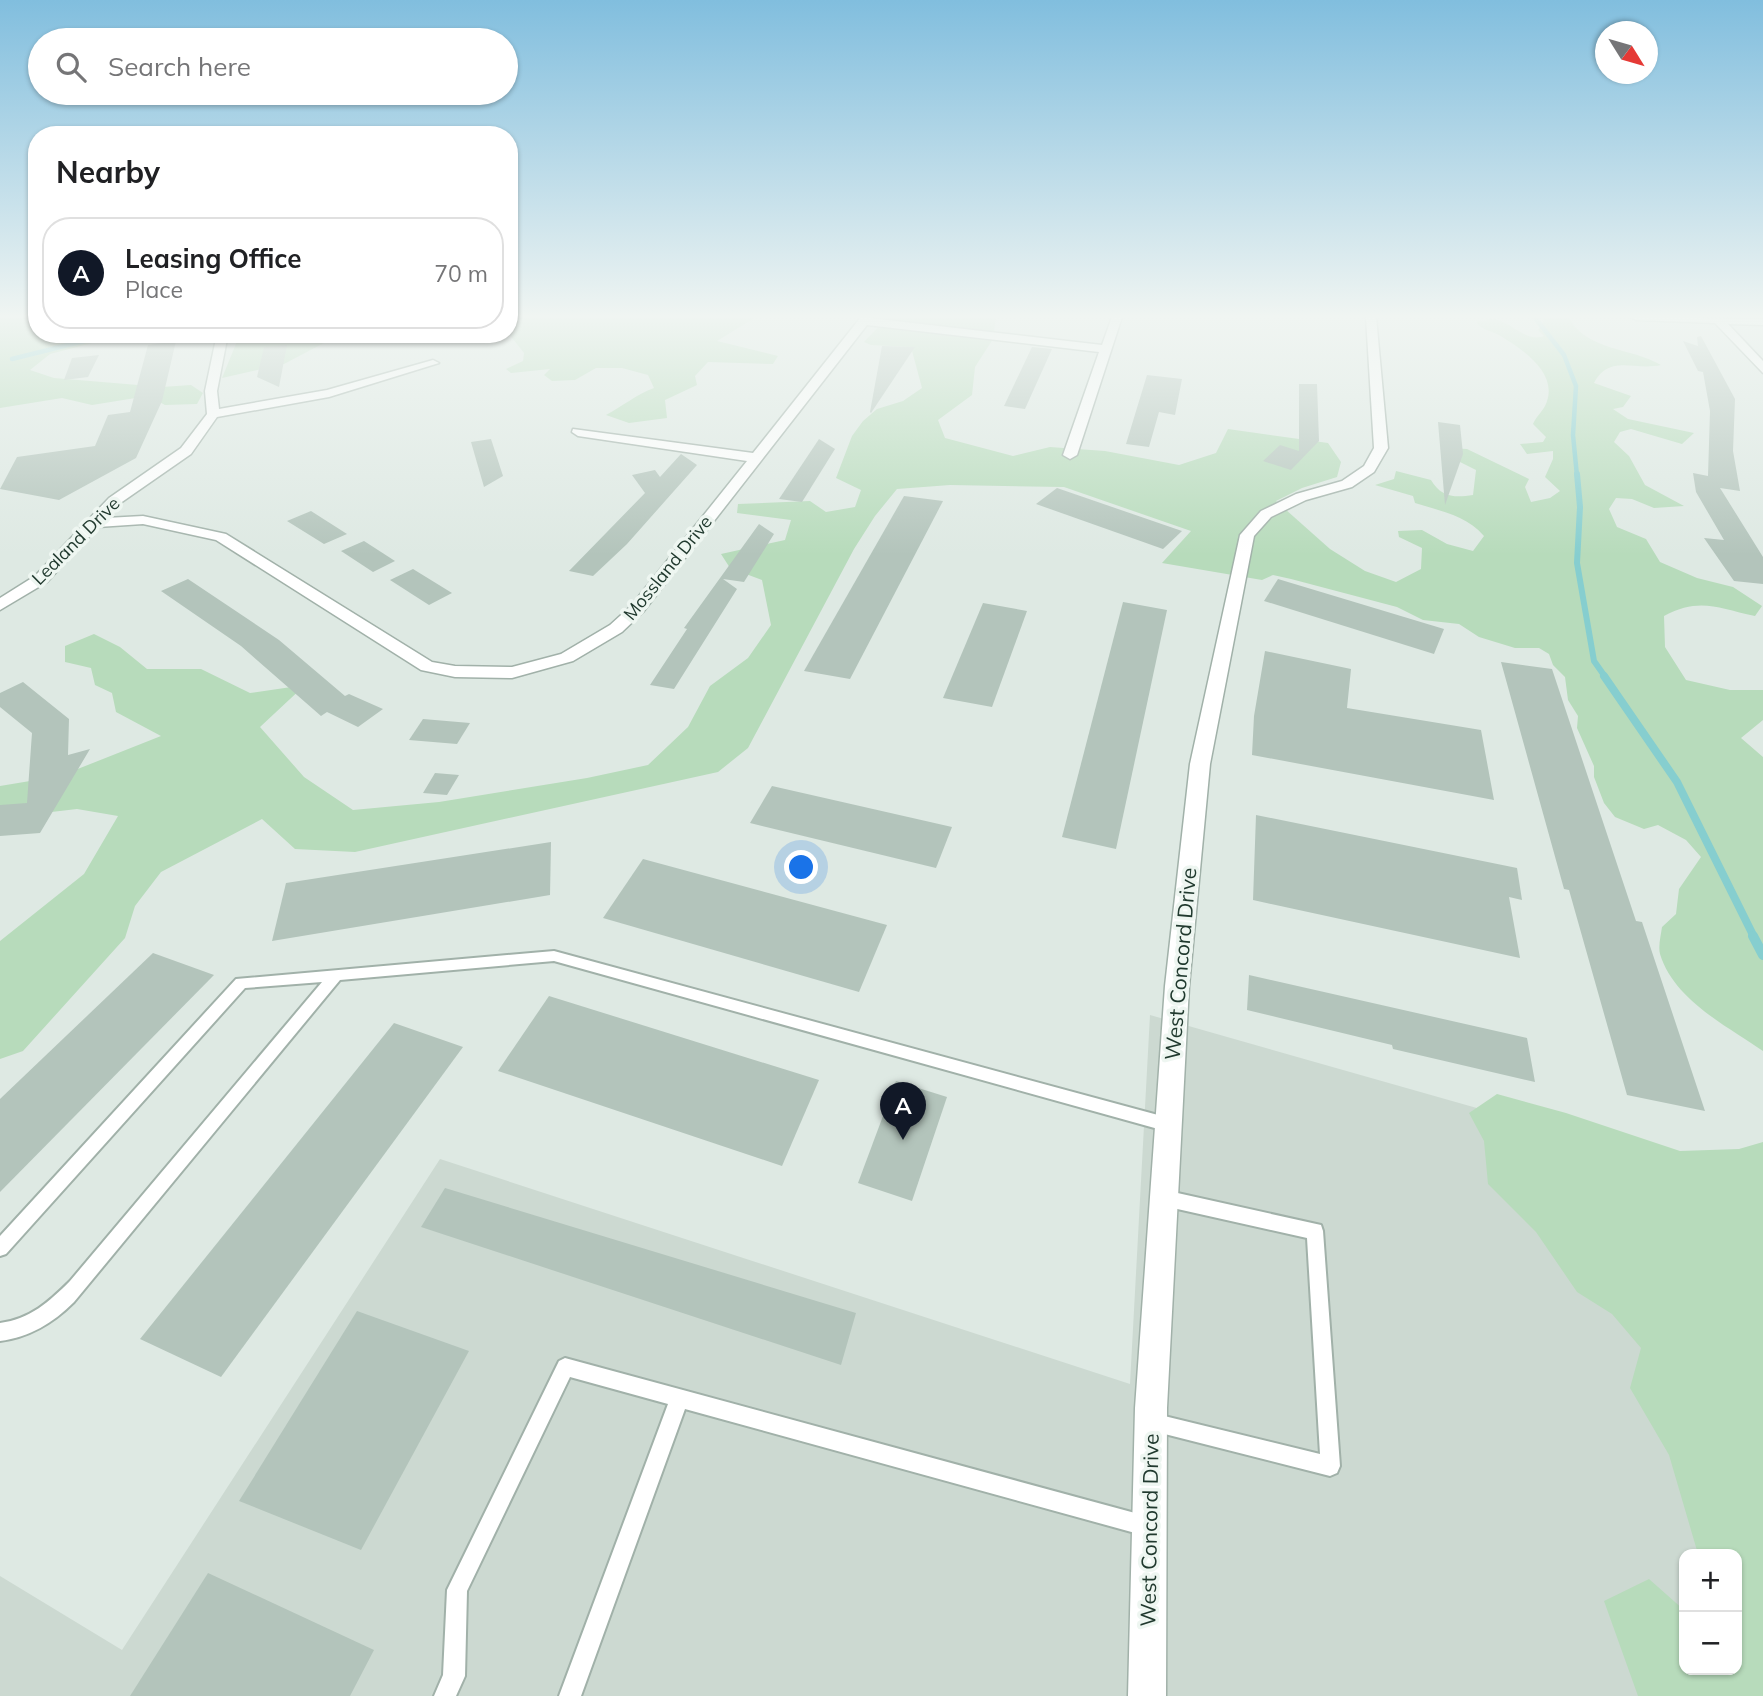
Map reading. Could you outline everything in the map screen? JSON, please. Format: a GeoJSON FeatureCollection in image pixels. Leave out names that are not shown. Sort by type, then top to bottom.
{"type":"FeatureCollection","features":[{"type":"Feature","properties":{"kind":"street"},"geometry":{"type":"LineString","coordinates":[[211,396],[213,414],[312,396]]}},
{"type":"Feature","properties":{"kind":"street","name":"Mossland Drive"},"geometry":{"type":"LineString","coordinates":[[91,523],[143,520],[181,526],[221,537],[427,666],[451,673],[489,674],[527,670],[564,660],[598,644],[619,628],[805,396]]}},
{"type":"Feature","properties":{"kind":"street"},"geometry":{"type":"LineString","coordinates":[[1070,455],[1090,396]]}},
{"type":"Feature","properties":{"kind":"street","name":"West Concord Drive"},"geometry":{"type":"LineString","coordinates":[[1147,1696],[1151,1422],[1177,986],[1200,765],[1215,680],[1247,535],[1266,514],[1301,497],[1347,484],[1369,469],[1381,448],[1377,396]]}},
{"type":"Feature","properties":{"kind":"street","name":"Lealand Drive"},"geometry":{"type":"LineString","coordinates":[[0,606],[41,579],[114,501],[186,451],[213,414]]}},
{"type":"Feature","properties":{"kind":"street"},"geometry":{"type":"LineString","coordinates":[[578,432],[756,458]]}},
{"type":"Feature","properties":{"kind":"lane"},"geometry":{"type":"LineString","coordinates":[[0,1248],[241,984],[554,956],[1169,1125]]}},
{"type":"Feature","properties":{"kind":"lane"},"geometry":{"type":"LineString","coordinates":[[0,1332],[32,1325],[64,1300],[335,976]]}},
{"type":"Feature","properties":{"kind":"lane"},"geometry":{"type":"LineString","coordinates":[[1151,1422],[1330,1466],[1315,1231],[1164,1198]]}},
{"type":"Feature","properties":{"kind":"lane"},"geometry":{"type":"LineString","coordinates":[[445,1696],[454,1676],[457,1590],[565,1367],[1150,1527]]}},
{"type":"Feature","properties":{"kind":"lane"},"geometry":{"type":"LineString","coordinates":[[570,1696],[680,1398]]}},
{"type":"Feature","properties":{"kind":"shaded area"},"geometry":{"type":"Polygon","coordinates":[[[1150,1015],[1575,1136],[1713,1549],[1679,1549],[1679,1675],[1742,1675],[1762,1696],[0,1696],[0,1576],[122,1650],[440,1159],[1130,1384],[1150,1015]]]}},
{"type":"Feature","properties":{"kind":"green space"},"geometry":{"type":"Polygon","coordinates":[[[0,396],[147,396],[92,405],[62,398],[0,408],[0,396]]]}},
{"type":"Feature","properties":{"kind":"green space"},"geometry":{"type":"Polygon","coordinates":[[[148,396],[201,396],[197,404],[165,405],[148,396]]]}},
{"type":"Feature","properties":{"kind":"green space"},"geometry":{"type":"Polygon","coordinates":[[[637,396],[673,396],[665,400],[667,418],[629,423],[606,415],[637,396]]]}},
{"type":"Feature","properties":{"kind":"green space"},"geometry":{"type":"Polygon","coordinates":[[[910,396],[970,396],[938,420],[945,438],[1013,456],[1050,447],[1105,451],[1179,465],[1216,453],[1228,429],[1328,443],[1341,462],[1337,477],[1302,488],[1276,501],[1330,549],[1365,571],[1396,582],[1421,569],[1422,548],[1399,537],[1398,531],[1422,530],[1447,544],[1473,551],[1484,536],[1461,518],[1415,503],[1413,496],[1375,485],[1394,479],[1396,471],[1431,480],[1439,490],[1449,495],[1473,495],[1476,470],[1446,455],[1449,448],[1467,449],[1529,479],[1525,487],[1531,502],[1550,498],[1560,491],[1545,477],[1553,459],[1553,451],[1527,454],[1520,444],[1543,442],[1546,437],[1533,424],[1548,396],[1631,396],[1623,407],[1613,409],[1628,419],[1694,433],[1682,444],[1631,429],[1620,432],[1614,442],[1629,456],[1645,485],[1684,506],[1654,508],[1632,499],[1616,498],[1609,509],[1617,527],[1646,539],[1660,562],[1697,578],[1733,587],[1762,606],[1755,616],[1719,607],[1699,606],[1677,610],[1664,616],[1665,647],[1686,680],[1730,690],[1763,690],[1763,720],[1741,738],[1763,757],[1763,1051],[1703,1010],[1677,985],[1667,970],[1659,951],[1662,927],[1676,914],[1679,889],[1701,857],[1686,840],[1658,825],[1644,829],[1615,817],[1604,803],[1594,777],[1594,766],[1577,728],[1578,716],[1568,700],[1565,677],[1553,665],[1549,654],[1539,648],[1515,648],[1479,637],[1459,624],[1423,620],[1397,607],[1291,579],[1273,575],[1262,580],[1162,563],[1191,531],[1064,487],[950,485],[897,489],[875,516],[854,549],[748,748],[718,772],[355,852],[295,849],[262,819],[161,872],[135,906],[125,938],[23,1051],[0,1059],[0,941],[84,874],[118,816],[77,809],[0,818],[0,786],[60,776],[161,736],[116,712],[112,693],[95,685],[91,668],[65,662],[65,646],[94,634],[120,647],[147,669],[201,669],[250,693],[305,685],[260,727],[304,777],[353,810],[439,802],[587,778],[648,765],[688,727],[710,686],[748,658],[771,625],[762,580],[730,568],[721,554],[785,540],[791,520],[737,513],[738,504],[810,501],[826,512],[855,507],[861,490],[836,478],[852,436],[863,421],[877,409],[910,396]]]}},
{"type":"Feature","properties":{"kind":"green space"},"geometry":{"type":"Polygon","coordinates":[[[1497,1094],[1566,1113],[1680,1151],[1739,1149],[1763,1142],[1763,1696],[1638,1696],[1604,1601],[1649,1579],[1679,1606],[1679,1675],[1742,1675],[1742,1549],[1697,1549],[1669,1455],[1630,1388],[1641,1348],[1612,1314],[1577,1292],[1536,1232],[1488,1184],[1484,1141],[1469,1113],[1497,1094]]]}},
{"type":"Feature","properties":{"kind":"building"},"geometry":{"type":"Polygon","coordinates":[[[134,396],[163,396],[136,458],[59,500],[0,489],[17,457],[95,446],[108,415],[130,412],[134,396]]]}},
{"type":"Feature","properties":{"kind":"building"},"geometry":{"type":"Polygon","coordinates":[[[873,396],[882,396],[871,413],[873,396]]]}},
{"type":"Feature","properties":{"kind":"building"},"geometry":{"type":"Polygon","coordinates":[[[1009,396],[1031,396],[1025,409],[1004,406],[1009,396]]]}},
{"type":"Feature","properties":{"kind":"building"},"geometry":{"type":"Polygon","coordinates":[[[1141,396],[1179,396],[1175,415],[1159,412],[1149,447],[1126,444],[1141,396]]]}},
{"type":"Feature","properties":{"kind":"building"},"geometry":{"type":"Polygon","coordinates":[[[1299,396],[1317,396],[1319,441],[1291,470],[1263,461],[1280,445],[1299,451],[1299,396]]]}},
{"type":"Feature","properties":{"kind":"building"},"geometry":{"type":"Polygon","coordinates":[[[1707,396],[1733,396],[1733,451],[1740,491],[1720,488],[1763,557],[1763,584],[1734,581],[1704,538],[1724,540],[1696,492],[1693,473],[1708,476],[1710,411],[1707,396]]]}},
{"type":"Feature","properties":{"kind":"building"},"geometry":{"type":"Polygon","coordinates":[[[1438,422],[1460,425],[1463,454],[1445,505],[1438,422]]]}},
{"type":"Feature","properties":{"kind":"building"},"geometry":{"type":"Polygon","coordinates":[[[491,439],[503,476],[484,487],[471,442],[491,439]]]}},
{"type":"Feature","properties":{"kind":"building"},"geometry":{"type":"Polygon","coordinates":[[[819,439],[835,449],[802,502],[779,499],[819,439]]]}},
{"type":"Feature","properties":{"kind":"building"},"geometry":{"type":"Polygon","coordinates":[[[681,454],[697,465],[627,544],[593,576],[569,571],[645,493],[632,475],[655,470],[660,477],[681,454]]]}},
{"type":"Feature","properties":{"kind":"building"},"geometry":{"type":"Polygon","coordinates":[[[1057,488],[1182,531],[1163,549],[1036,504],[1057,488]]]}},
{"type":"Feature","properties":{"kind":"building"},"geometry":{"type":"Polygon","coordinates":[[[904,496],[943,501],[850,679],[804,671],[904,496]]]}},
{"type":"Feature","properties":{"kind":"building"},"geometry":{"type":"Polygon","coordinates":[[[311,511],[347,534],[324,544],[287,521],[311,511]]]}},
{"type":"Feature","properties":{"kind":"building"},"geometry":{"type":"Polygon","coordinates":[[[759,524],[774,534],[744,582],[723,579],[737,589],[674,689],[650,685],[687,629],[684,628],[759,524]]]}},
{"type":"Feature","properties":{"kind":"building"},"geometry":{"type":"Polygon","coordinates":[[[364,541],[395,561],[373,572],[341,551],[364,541]]]}},
{"type":"Feature","properties":{"kind":"building"},"geometry":{"type":"Polygon","coordinates":[[[413,569],[452,593],[429,605],[390,580],[413,569]]]}},
{"type":"Feature","properties":{"kind":"building"},"geometry":{"type":"Polygon","coordinates":[[[188,579],[279,640],[345,696],[349,694],[383,709],[358,727],[327,712],[321,716],[241,646],[161,591],[188,579]]]}},
{"type":"Feature","properties":{"kind":"building"},"geometry":{"type":"Polygon","coordinates":[[[1278,579],[1444,629],[1434,654],[1264,601],[1278,579]]]}},
{"type":"Feature","properties":{"kind":"building"},"geometry":{"type":"Polygon","coordinates":[[[1123,602],[1167,610],[1116,849],[1062,837],[1123,602]]]}},
{"type":"Feature","properties":{"kind":"building"},"geometry":{"type":"Polygon","coordinates":[[[983,603],[1027,611],[992,707],[943,698],[983,603]]]}},
{"type":"Feature","properties":{"kind":"building"},"geometry":{"type":"Polygon","coordinates":[[[1265,651],[1351,669],[1347,708],[1481,730],[1494,800],[1252,755],[1254,716],[1265,651]]]}},
{"type":"Feature","properties":{"kind":"building"},"geometry":{"type":"Polygon","coordinates":[[[1501,662],[1552,669],[1636,921],[1642,922],[1705,1111],[1627,1095],[1569,890],[1564,889],[1501,662]]]}},
{"type":"Feature","properties":{"kind":"building"},"geometry":{"type":"Polygon","coordinates":[[[23,682],[69,719],[68,755],[90,749],[40,833],[0,836],[0,805],[27,803],[32,733],[0,707],[0,693],[23,682]]]}},
{"type":"Feature","properties":{"kind":"building"},"geometry":{"type":"Polygon","coordinates":[[[423,719],[470,723],[457,744],[409,740],[423,719]]]}},
{"type":"Feature","properties":{"kind":"building"},"geometry":{"type":"Polygon","coordinates":[[[435,773],[459,775],[447,795],[423,793],[435,773]]]}},
{"type":"Feature","properties":{"kind":"building"},"geometry":{"type":"Polygon","coordinates":[[[772,786],[952,827],[936,868],[750,823],[772,786]]]}},
{"type":"Feature","properties":{"kind":"building"},"geometry":{"type":"Polygon","coordinates":[[[1256,815],[1517,868],[1522,900],[1509,897],[1520,958],[1253,900],[1256,815]]]}},
{"type":"Feature","properties":{"kind":"building"},"geometry":{"type":"Polygon","coordinates":[[[551,842],[550,895],[272,941],[286,883],[551,842]]]}},
{"type":"Feature","properties":{"kind":"building"},"geometry":{"type":"Polygon","coordinates":[[[643,859],[887,925],[859,992],[603,918],[643,859]]]}},
{"type":"Feature","properties":{"kind":"building"},"geometry":{"type":"Polygon","coordinates":[[[153,953],[214,975],[0,1192],[0,1099],[153,953]]]}},
{"type":"Feature","properties":{"kind":"building"},"geometry":{"type":"Polygon","coordinates":[[[1249,975],[1527,1038],[1535,1082],[1393,1049],[1392,1045],[1247,1010],[1249,975]]]}},
{"type":"Feature","properties":{"kind":"building"},"geometry":{"type":"Polygon","coordinates":[[[549,996],[819,1080],[782,1166],[498,1071],[549,996]]]}},
{"type":"Feature","properties":{"kind":"building"},"geometry":{"type":"Polygon","coordinates":[[[394,1023],[463,1047],[221,1377],[140,1339],[394,1023]]]}},
{"type":"Feature","properties":{"kind":"building"},"geometry":{"type":"Polygon","coordinates":[[[896,1081],[947,1097],[912,1201],[858,1183],[896,1081]]]}},
{"type":"Feature","properties":{"kind":"building"},"geometry":{"type":"Polygon","coordinates":[[[445,1188],[856,1313],[841,1365],[421,1227],[445,1188]]]}},
{"type":"Feature","properties":{"kind":"building"},"geometry":{"type":"Polygon","coordinates":[[[357,1311],[469,1351],[361,1550],[239,1501],[357,1311]]]}},
{"type":"Feature","properties":{"kind":"building"},"geometry":{"type":"Polygon","coordinates":[[[208,1573],[374,1650],[350,1696],[130,1696],[208,1573]]]}},
{"type":"Feature","properties":{"kind":"waterway"},"geometry":{"type":"LineString","coordinates":[[1575,396],[1573,435],[1577,476]]}},
{"type":"Feature","properties":{"kind":"waterway"},"geometry":{"type":"LineString","coordinates":[[1577,474],[1580,507],[1577,563],[1594,661],[1606,678]]}},
{"type":"Feature","properties":{"kind":"waterway"},"geometry":{"type":"LineString","coordinates":[[1604,676],[1677,782],[1754,937]]}},
{"type":"Feature","properties":{"kind":"waterway"},"geometry":{"type":"LineString","coordinates":[[1753,936],[1763,955]]}},
{"type":"Feature","properties":{"kind":"place","name":"Leasing Office"},"geometry":{"type":"Point","coordinates":[903,1140]}}]}
